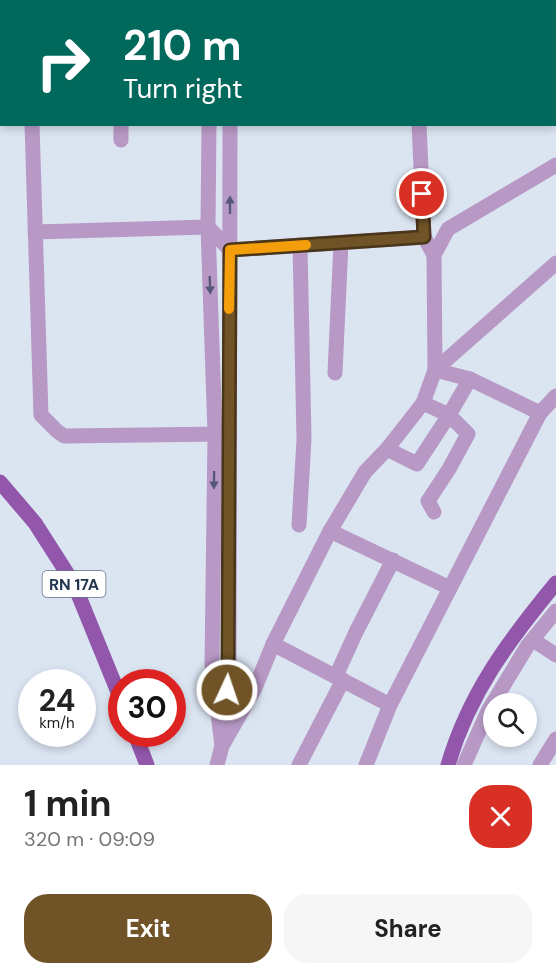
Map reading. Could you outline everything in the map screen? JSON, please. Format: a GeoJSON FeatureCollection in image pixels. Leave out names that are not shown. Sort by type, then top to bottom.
{"type":"FeatureCollection","features":[{"type":"Feature","properties":{"kind":"main road","name":"RN 17A"},"geometry":{"type":"LineString","coordinates":[[0,482],[35,523],[74,584],[109,669]]}},
{"type":"Feature","properties":{"kind":"main road"},"geometry":{"type":"LineString","coordinates":[[448,765],[471,704],[490,671],[522,624],[556,583]]}},
{"type":"Feature","properties":{"kind":"main road"},"geometry":{"type":"LineString","coordinates":[[140,747],[147,765]]}},
{"type":"Feature","properties":{"kind":"street"},"geometry":{"type":"LineString","coordinates":[[32,126],[41,415],[64,436],[222,434]]}},
{"type":"Feature","properties":{"kind":"street"},"geometry":{"type":"LineString","coordinates":[[121,126],[121,140]]}},
{"type":"Feature","properties":{"kind":"street"},"geometry":{"type":"LineString","coordinates":[[209,126],[208,227],[222,434],[228,608],[228,671],[222,746],[217,765]]}},
{"type":"Feature","properties":{"kind":"street"},"geometry":{"type":"LineString","coordinates":[[222,746],[212,664],[212,608],[230,250],[230,126]]}},
{"type":"Feature","properties":{"kind":"street"},"geometry":{"type":"LineString","coordinates":[[222,746],[255,688],[273,644],[330,531],[365,472],[387,449],[423,403],[435,370],[434,255],[424,237],[419,126]]}},
{"type":"Feature","properties":{"kind":"street"},"geometry":{"type":"LineString","coordinates":[[434,255],[448,229],[556,165]]}},
{"type":"Feature","properties":{"kind":"street"},"geometry":{"type":"LineString","coordinates":[[423,218],[429,227],[448,229]]}},
{"type":"Feature","properties":{"kind":"street"},"geometry":{"type":"LineString","coordinates":[[35,232],[208,227],[230,250]]}},
{"type":"Feature","properties":{"kind":"street"},"geometry":{"type":"LineString","coordinates":[[230,250],[424,237]]}},
{"type":"Feature","properties":{"kind":"street"},"geometry":{"type":"LineString","coordinates":[[335,373],[341,243]]}},
{"type":"Feature","properties":{"kind":"street"},"geometry":{"type":"LineString","coordinates":[[299,525],[304,439],[300,245]]}},
{"type":"Feature","properties":{"kind":"street"},"geometry":{"type":"LineString","coordinates":[[435,370],[556,262]]}},
{"type":"Feature","properties":{"kind":"street"},"geometry":{"type":"LineString","coordinates":[[435,370],[470,379],[540,413]]}},
{"type":"Feature","properties":{"kind":"street"},"geometry":{"type":"LineString","coordinates":[[387,449],[417,464],[450,415],[470,379]]}},
{"type":"Feature","properties":{"kind":"street"},"geometry":{"type":"LineString","coordinates":[[366,765],[390,705],[540,413],[556,396]]}},
{"type":"Feature","properties":{"kind":"street"},"geometry":{"type":"LineString","coordinates":[[423,403],[450,415],[468,434],[450,469],[428,501],[434,512]]}},
{"type":"Feature","properties":{"kind":"street"},"geometry":{"type":"LineString","coordinates":[[330,531],[450,588]]}},
{"type":"Feature","properties":{"kind":"street"},"geometry":{"type":"LineString","coordinates":[[299,765],[339,678],[356,632],[393,560]]}},
{"type":"Feature","properties":{"kind":"street"},"geometry":{"type":"LineString","coordinates":[[212,608],[228,608]]}},
{"type":"Feature","properties":{"kind":"street"},"geometry":{"type":"LineString","coordinates":[[471,761],[488,711],[533,640],[556,611]]}},
{"type":"Feature","properties":{"kind":"street"},"geometry":{"type":"LineString","coordinates":[[533,640],[556,655]]}},
{"type":"Feature","properties":{"kind":"street"},"geometry":{"type":"LineString","coordinates":[[273,644],[390,705]]}},
{"type":"Feature","properties":{"kind":"street"},"geometry":{"type":"LineString","coordinates":[[540,765],[556,739]]}},
{"type":"Feature","properties":{"kind":"slow traffic"},"geometry":{"type":"LineString","coordinates":[[229,309],[230,250],[306,245]]}},
{"type":"Feature","properties":{"kind":"route"},"geometry":{"type":"LineString","coordinates":[[227,690],[230,250],[424,237],[422,194]]}}]}
